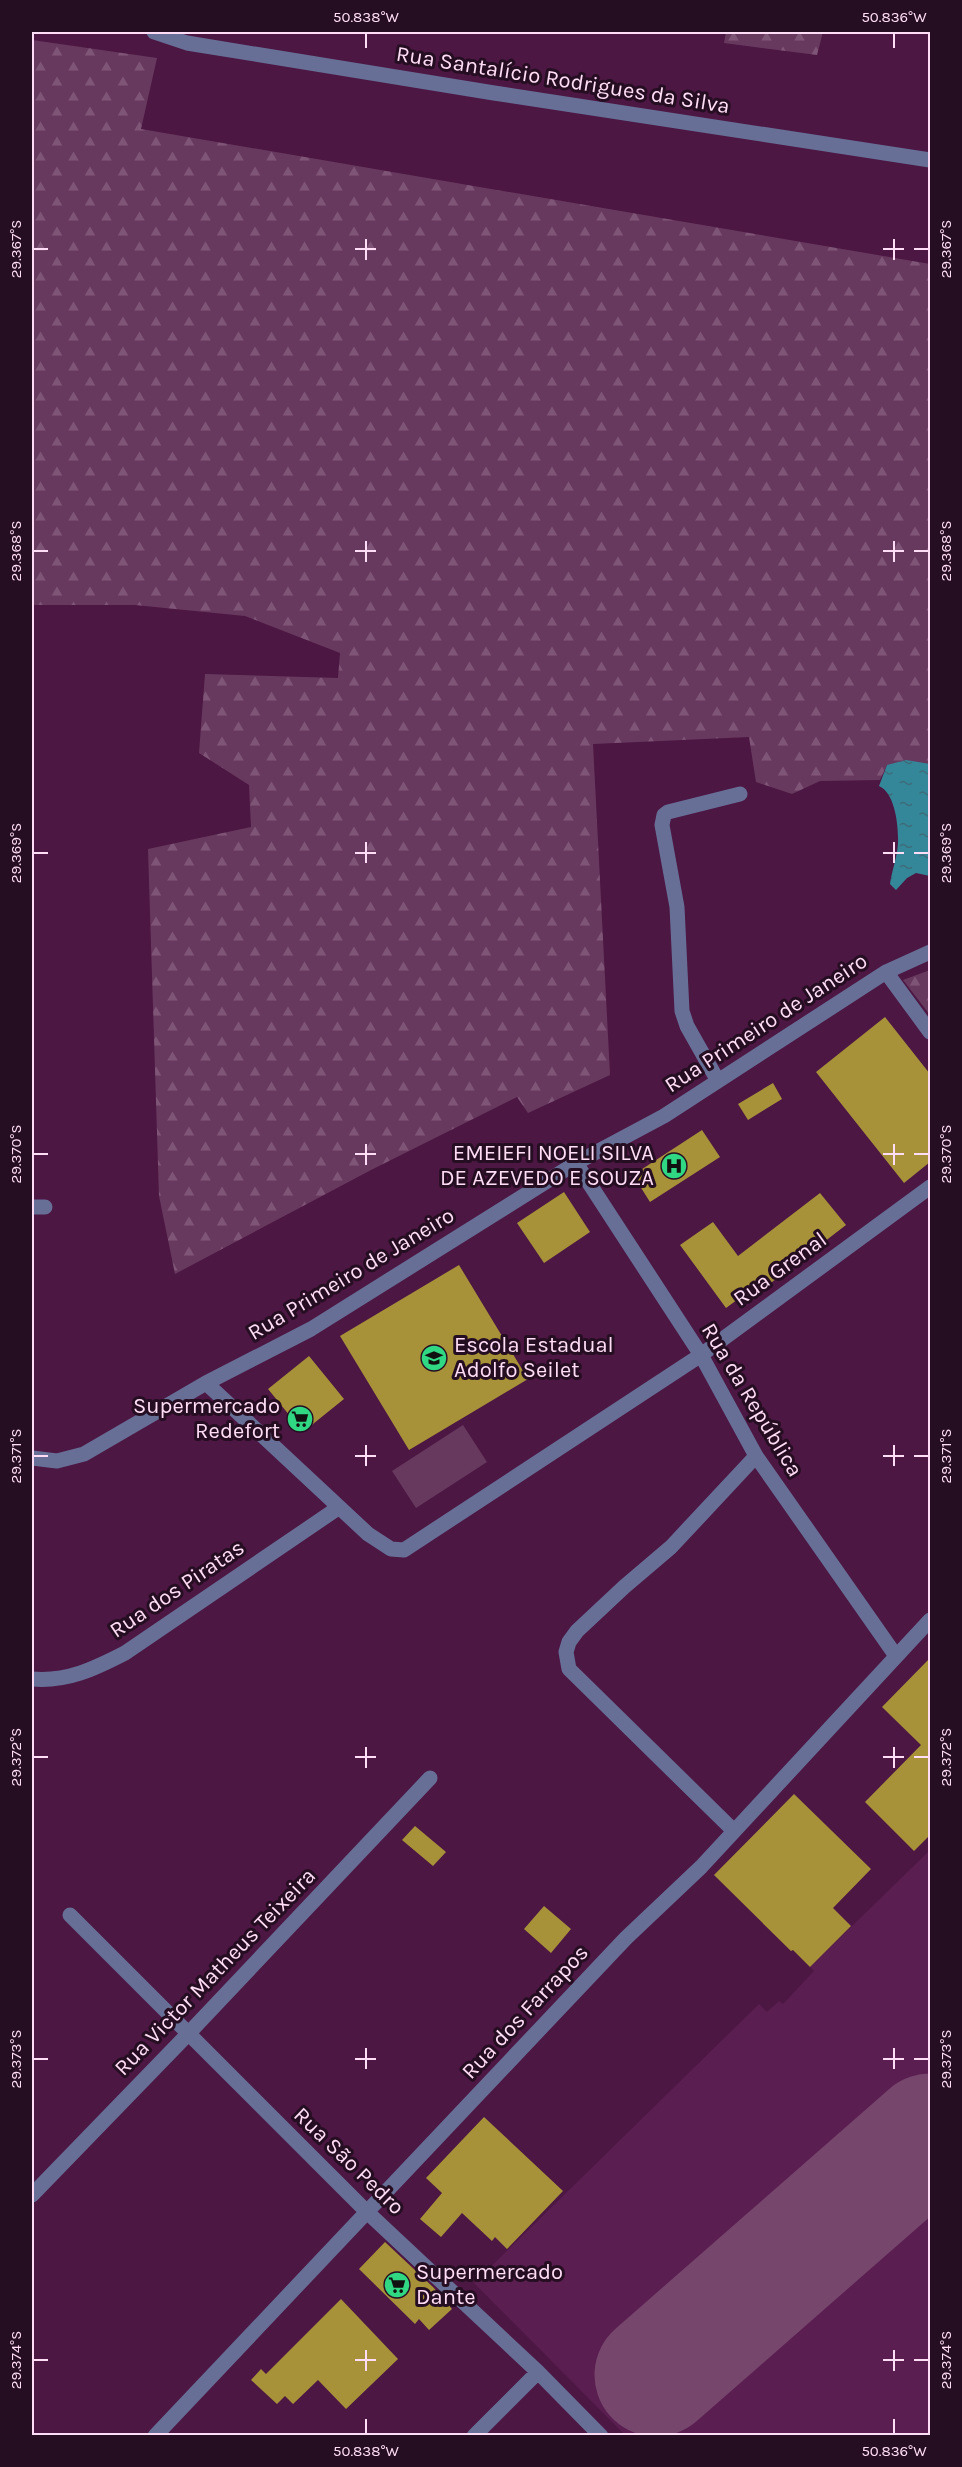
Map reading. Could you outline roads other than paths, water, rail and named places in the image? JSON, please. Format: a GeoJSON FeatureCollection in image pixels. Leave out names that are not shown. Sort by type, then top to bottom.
{"type":"FeatureCollection","features":[{"type":"Feature","properties":{"kind":"street","name":"Rua Santalício Rodrigues da Silva"},"geometry":{"type":"LineString","coordinates":[[154,32],[187,43],[930,160]]}},
{"type":"Feature","properties":{"kind":"street"},"geometry":{"type":"LineString","coordinates":[[718,1081],[687,1026],[682,1011],[677,907],[663,819],[668,812],[740,794]]}},
{"type":"Feature","properties":{"kind":"street","name":"Rua Primeiro de Janeiro"},"geometry":{"type":"LineString","coordinates":[[32,1458],[57,1461],[84,1454],[206,1383],[311,1329],[576,1163],[664,1116],[886,972],[930,952]]}},
{"type":"Feature","properties":{"kind":"street"},"geometry":{"type":"LineString","coordinates":[[886,972],[930,1032]]}},
{"type":"Feature","properties":{"kind":"street","name":"Rua da República"},"geometry":{"type":"LineString","coordinates":[[576,1163],[700,1355],[756,1456],[896,1656]]}},
{"type":"Feature","properties":{"kind":"street","name":"Rua Grenal"},"geometry":{"type":"LineString","coordinates":[[338,1508],[391,1550],[402,1551],[414,1545],[700,1355],[930,1187]]}},
{"type":"Feature","properties":{"kind":"street"},"geometry":{"type":"LineString","coordinates":[[206,1383],[338,1508]]}},
{"type":"Feature","properties":{"kind":"street"},"geometry":{"type":"LineString","coordinates":[[734,1831],[570,1670],[566,1652],[569,1642],[577,1631],[671,1547],[756,1456]]}},
{"type":"Feature","properties":{"kind":"street","name":"Rua dos Piratas"},"geometry":{"type":"LineString","coordinates":[[32,1679],[48,1681],[70,1678],[95,1669],[125,1653],[338,1508]]}},
{"type":"Feature","properties":{"kind":"street","name":"Rua dos Farrapos"},"geometry":{"type":"LineString","coordinates":[[155,2436],[626,1938],[700,1867],[930,1620]]}},
{"type":"Feature","properties":{"kind":"street","name":"Rua Victor Matheus Teixeira"},"geometry":{"type":"LineString","coordinates":[[32,2195],[188,2034],[429,1778]]}},
{"type":"Feature","properties":{"kind":"street","name":"Rua São Pedro"},"geometry":{"type":"LineString","coordinates":[[70,1915],[366,2211],[538,2372],[601,2436]]}},
{"type":"Feature","properties":{"kind":"street"},"geometry":{"type":"LineString","coordinates":[[474,2436],[538,2372]]}},
{"type":"Feature","properties":{"kind":"water"},"geometry":{"type":"Polygon","coordinates":[[[906,760],[930,764],[930,876],[916,873],[907,878],[896,890],[890,884],[898,843],[896,816],[892,801],[884,789],[879,786],[887,765],[906,760]]]}},
{"type":"Feature","properties":{"kind":"place","name":"EMEIEFI NOELI SILVA DE AZEVEDO E SOUZA"},"geometry":{"type":"Point","coordinates":[674,1166]}},
{"type":"Feature","properties":{"kind":"place","name":"Escola Estadual Adolfo Seilet"},"geometry":{"type":"Point","coordinates":[434,1358]}},
{"type":"Feature","properties":{"kind":"place","name":"Supermercado Redefort"},"geometry":{"type":"Point","coordinates":[300,1419]}},
{"type":"Feature","properties":{"kind":"place","name":"Supermercado Dante"},"geometry":{"type":"Point","coordinates":[397,2285]}}]}
